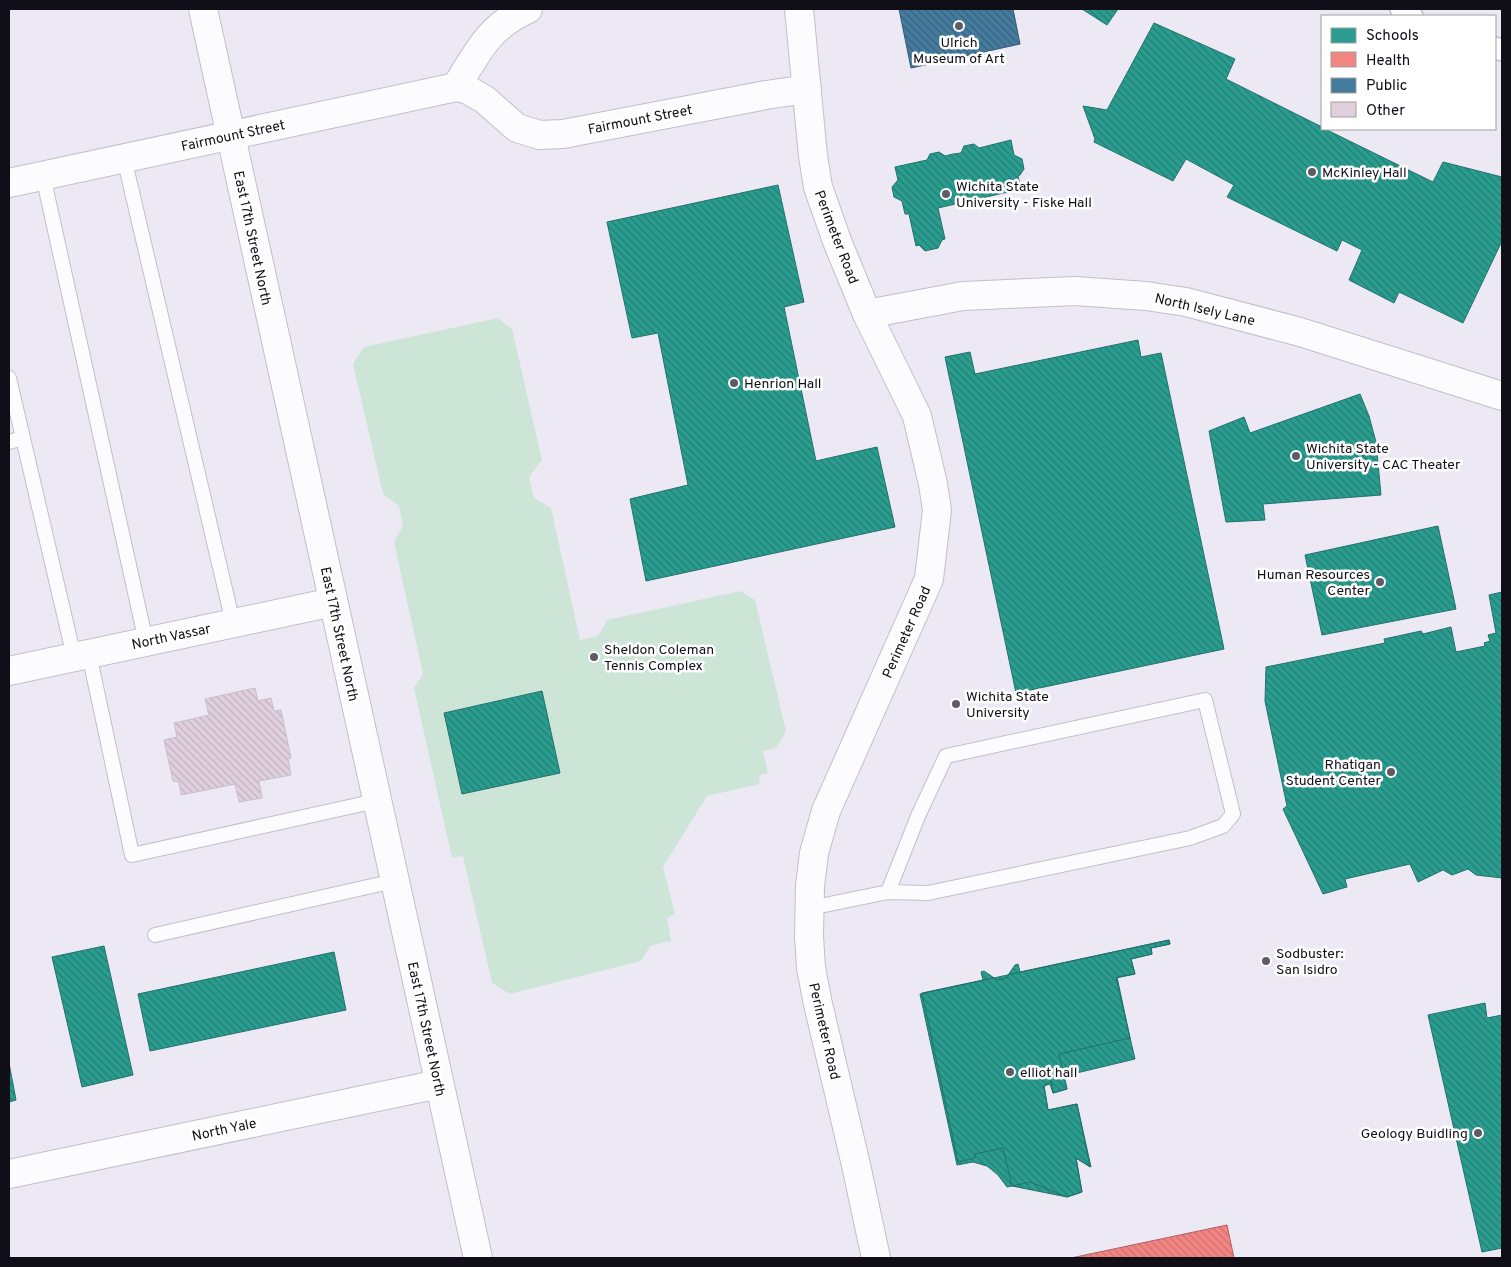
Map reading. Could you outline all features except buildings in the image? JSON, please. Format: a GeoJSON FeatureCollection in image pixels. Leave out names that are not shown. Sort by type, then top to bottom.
{"type":"FeatureCollection","features":[{"type":"Feature","properties":{"kind":"street","name":"East 17th Street North"},"geometry":{"type":"LineString","coordinates":[[203,9],[438,1084],[478,1258]]}},
{"type":"Feature","properties":{"kind":"street"},"geometry":{"type":"LineString","coordinates":[[456,87],[495,28],[514,15],[528,9]]}},
{"type":"Feature","properties":{"kind":"street","name":"Perimeter Road"},"geometry":{"type":"LineString","coordinates":[[799,9],[813,156],[818,188],[837,241],[868,314],[917,416],[937,510],[929,579],[826,811],[814,852],[810,886],[808,936],[814,986],[876,1258]]}},
{"type":"Feature","properties":{"kind":"street","name":"Fairmount Street"},"geometry":{"type":"LineString","coordinates":[[9,183],[456,87],[466,89],[484,99],[517,128],[540,135],[563,134],[766,95],[807,89]]}},
{"type":"Feature","properties":{"kind":"street","name":"North Isely Lane"},"geometry":{"type":"LineString","coordinates":[[868,314],[963,296],[1075,291],[1146,296],[1186,302],[1300,332],[1502,396]]}},
{"type":"Feature","properties":{"kind":"street","name":"North Vassar"},"geometry":{"type":"LineString","coordinates":[[9,670],[333,602]]}},
{"type":"Feature","properties":{"kind":"street","name":"North Yale"},"geometry":{"type":"LineString","coordinates":[[9,1174],[438,1084]]}},
{"type":"Feature","properties":{"kind":"lane"},"geometry":{"type":"LineString","coordinates":[[124,158],[233,623]]}},
{"type":"Feature","properties":{"kind":"lane"},"geometry":{"type":"LineString","coordinates":[[43,176],[146,642]]}},
{"type":"Feature","properties":{"kind":"lane"},"geometry":{"type":"LineString","coordinates":[[9,378],[132,855],[376,801]]}},
{"type":"Feature","properties":{"kind":"lane"},"geometry":{"type":"LineString","coordinates":[[9,442],[23,438]]}},
{"type":"Feature","properties":{"kind":"lane"},"geometry":{"type":"LineString","coordinates":[[810,908],[888,892],[928,893],[1190,838],[1223,826],[1233,814],[1206,700],[946,756],[918,816],[888,892]]}},
{"type":"Feature","properties":{"kind":"lane"},"geometry":{"type":"LineString","coordinates":[[155,935],[394,881]]}},
{"type":"Feature","properties":{"kind":"green space","name":"Sheldon Coleman Tennis Complex"},"geometry":{"type":"Polygon","coordinates":[[[498,318],[512,329],[542,460],[529,477],[534,498],[551,508],[580,640],[598,636],[607,620],[740,591],[755,600],[786,731],[776,748],[763,751],[768,773],[759,776],[760,784],[707,796],[663,867],[675,914],[667,918],[671,941],[650,946],[641,961],[510,994],[492,983],[463,856],[452,858],[414,688],[423,674],[394,542],[403,526],[399,506],[383,494],[353,364],[364,347],[498,318]]]}},
{"type":"Feature","properties":{"kind":"place","name":"Ulrich Museum of Art"},"geometry":{"type":"Point","coordinates":[959,26]}},
{"type":"Feature","properties":{"kind":"place","name":"McKinley Hall"},"geometry":{"type":"Point","coordinates":[1312,172]}},
{"type":"Feature","properties":{"kind":"place","name":"Wichita State University - Fiske Hall"},"geometry":{"type":"Point","coordinates":[946,194]}},
{"type":"Feature","properties":{"kind":"place","name":"Henrion Hall"},"geometry":{"type":"Point","coordinates":[734,383]}},
{"type":"Feature","properties":{"kind":"place","name":"Wichita State University - CAC Theater"},"geometry":{"type":"Point","coordinates":[1296,456]}},
{"type":"Feature","properties":{"kind":"place","name":"Human Resources Center"},"geometry":{"type":"Point","coordinates":[1380,582]}},
{"type":"Feature","properties":{"kind":"place","name":"Sheldon Coleman Tennis Complex"},"geometry":{"type":"Point","coordinates":[594,657]}},
{"type":"Feature","properties":{"kind":"place","name":"Wichita State University"},"geometry":{"type":"Point","coordinates":[956,704]}},
{"type":"Feature","properties":{"kind":"place","name":"Rhatigan Student Center"},"geometry":{"type":"Point","coordinates":[1391,772]}},
{"type":"Feature","properties":{"kind":"place","name":"Sodbuster: San Isidro"},"geometry":{"type":"Point","coordinates":[1266,961]}},
{"type":"Feature","properties":{"kind":"place","name":"elliot hall"},"geometry":{"type":"Point","coordinates":[1010,1072]}},
{"type":"Feature","properties":{"kind":"place","name":"Geology Buidling"},"geometry":{"type":"Point","coordinates":[1478,1133]}}]}
